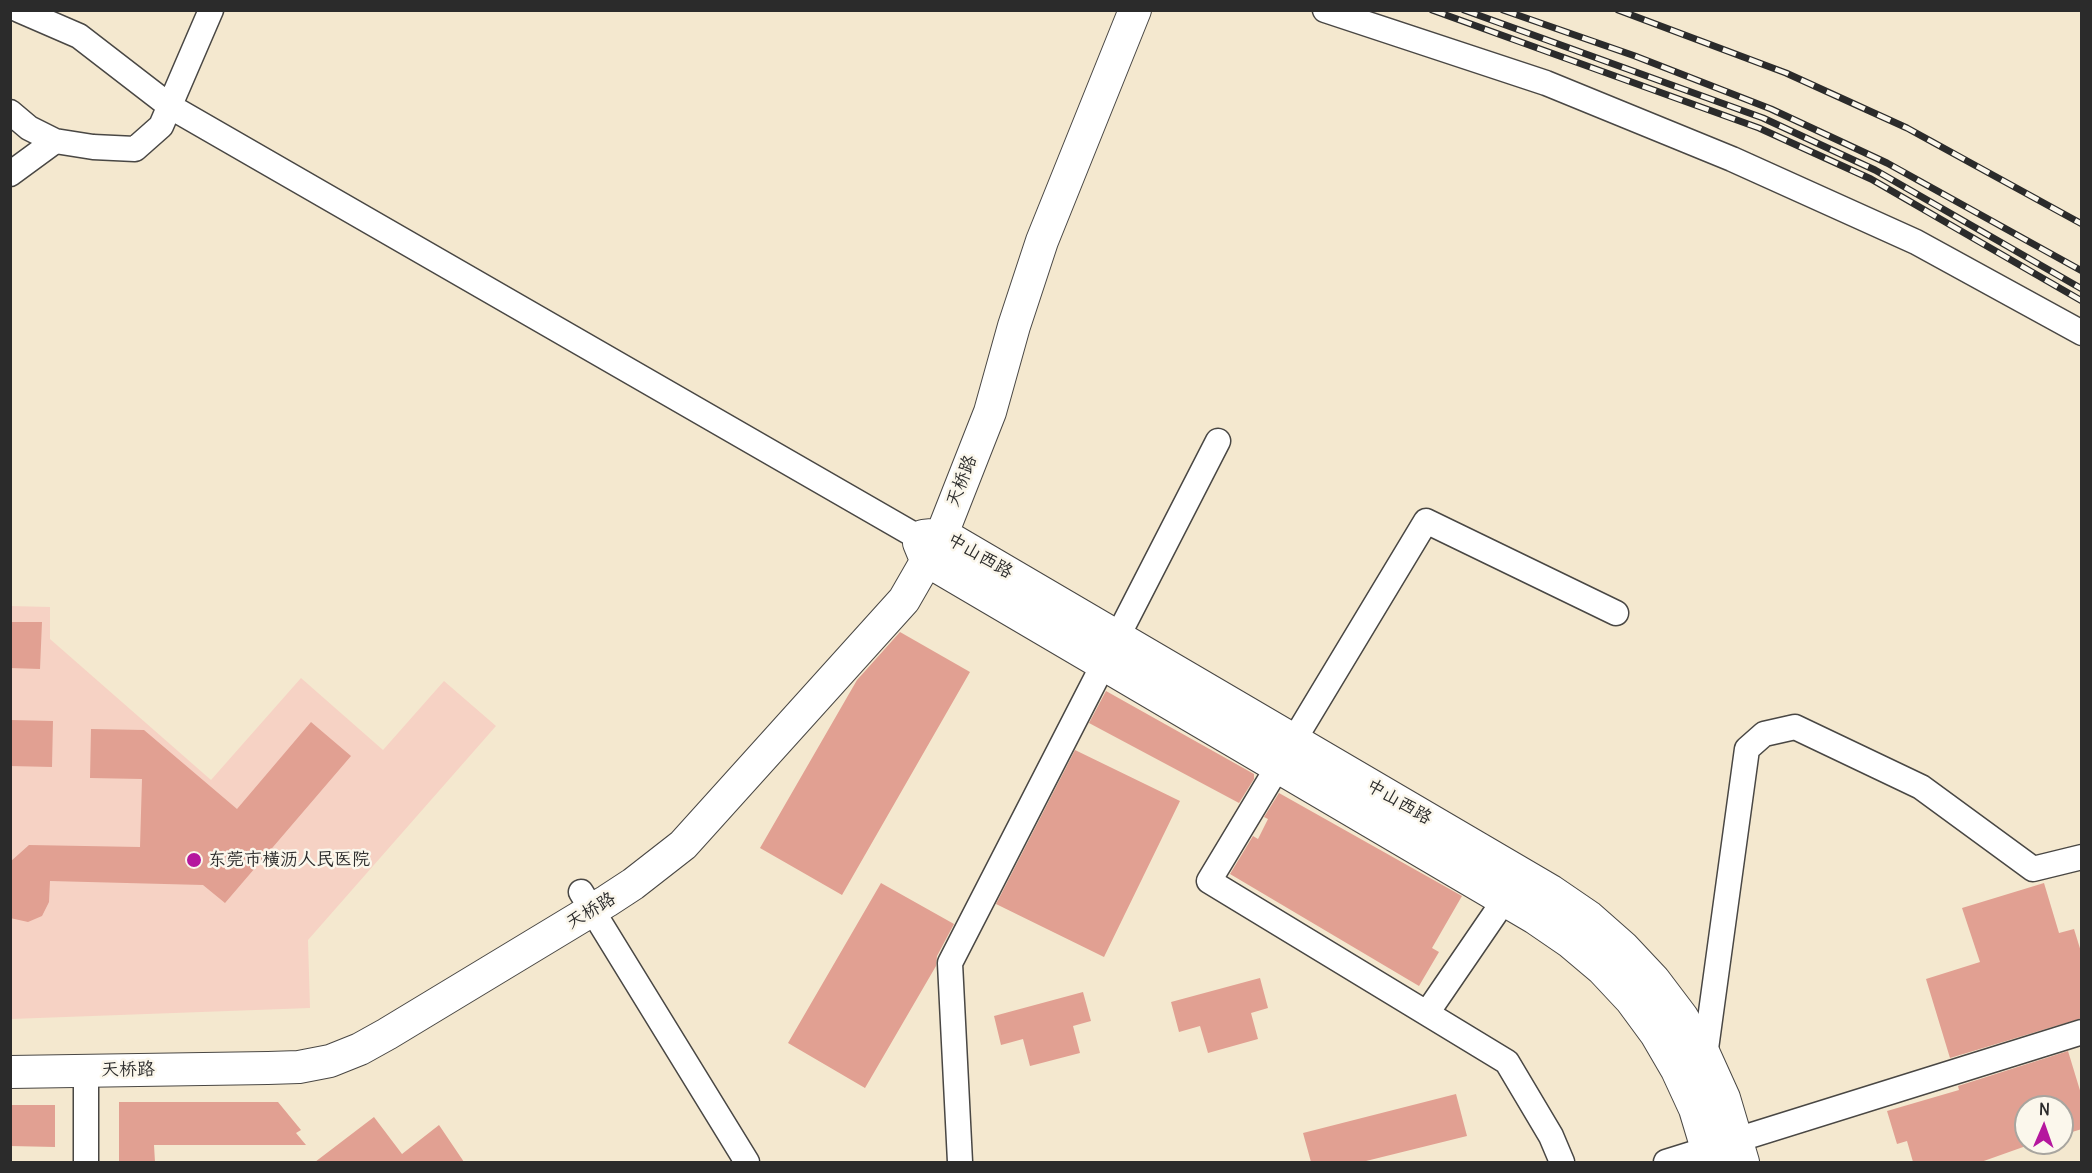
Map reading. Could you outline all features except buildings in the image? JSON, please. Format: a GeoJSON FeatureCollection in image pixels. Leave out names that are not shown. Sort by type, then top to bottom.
{"type":"FeatureCollection","features":[{"type":"Feature","properties":{"kind":"main road","name":"天桥路"},"geometry":{"type":"LineString","coordinates":[[10,1072],[299,1067],[330,1060],[360,1049],[387,1034],[587,901],[691,808],[928,543],[979,439],[990,411],[1027,283],[1135,10]]}},
{"type":"Feature","properties":{"kind":"main road","name":"中山西路"},"geometry":{"type":"LineString","coordinates":[[928,543],[1118,637],[1522,874],[1589,917],[1623,947],[1661,990],[1705,1056],[1724,1098],[1741,1152]]}},
{"type":"Feature","properties":{"kind":"main road","name":"中山西路"},"geometry":{"type":"LineString","coordinates":[[928,543],[1104,664],[1504,900],[1570,942],[1602,969],[1656,1034],[1695,1109],[1710,1156]]}},
{"type":"Feature","properties":{"kind":"main road","name":"天桥路"},"geometry":{"type":"LineString","coordinates":[[10,1052],[296,1046],[324,1041],[351,1030],[587,901]]}},
{"type":"Feature","properties":{"kind":"street"},"geometry":{"type":"LineString","coordinates":[[19,10],[79,36],[171,107],[928,543]]}},
{"type":"Feature","properties":{"kind":"street"},"geometry":{"type":"LineString","coordinates":[[10,112],[29,128],[55,141],[93,147],[135,149],[161,126],[211,10]]}},
{"type":"Feature","properties":{"kind":"street"},"geometry":{"type":"LineString","coordinates":[[1325,10],[1546,83],[1732,159],[1916,242],[2082,333]]}},
{"type":"Feature","properties":{"kind":"street"},"geometry":{"type":"LineString","coordinates":[[10,174],[55,141]]}},
{"type":"Feature","properties":{"kind":"street"},"geometry":{"type":"LineString","coordinates":[[960,1162],[950,963],[1218,441]]}},
{"type":"Feature","properties":{"kind":"street"},"geometry":{"type":"LineString","coordinates":[[1562,1162],[1551,1136],[1507,1062],[1209,881],[1426,521],[1616,613]]}},
{"type":"Feature","properties":{"kind":"street"},"geometry":{"type":"LineString","coordinates":[[1705,1056],[1747,749],[1764,734],[1795,727],[1921,787],[2033,869],[2082,857]]}},
{"type":"Feature","properties":{"kind":"street"},"geometry":{"type":"LineString","coordinates":[[1427,1012],[1522,874]]}},
{"type":"Feature","properties":{"kind":"street"},"geometry":{"type":"LineString","coordinates":[[587,901],[747,1162]]}},
{"type":"Feature","properties":{"kind":"street"},"geometry":{"type":"LineString","coordinates":[[1666,1162],[1741,1152],[2082,1032]]}},
{"type":"Feature","properties":{"kind":"street"},"geometry":{"type":"LineString","coordinates":[[86,1071],[86,1162]]}},
{"type":"Feature","properties":{"kind":"shaded area","name":"东莞市横沥人民医院"},"geometry":{"type":"Polygon","coordinates":[[[10,606],[50,607],[50,639],[211,780],[301,678],[383,750],[444,681],[496,726],[308,940],[310,1008],[11,1019],[10,606]]]}},
{"type":"Feature","properties":{"kind":"railway"},"geometry":{"type":"LineString","coordinates":[[1432,10],[1759,128],[1871,179],[2082,301]]}},
{"type":"Feature","properties":{"kind":"railway"},"geometry":{"type":"LineString","coordinates":[[1464,10],[1763,118],[1875,170],[2082,289]]}},
{"type":"Feature","properties":{"kind":"railway"},"geometry":{"type":"LineString","coordinates":[[1503,10],[1635,56],[1771,109],[1887,163],[2082,271]]}},
{"type":"Feature","properties":{"kind":"railway"},"geometry":{"type":"LineString","coordinates":[[1618,10],[1786,73],[1907,128],[2082,224]]}},
{"type":"Feature","properties":{"kind":"place","name":"东莞市横沥人民医院"},"geometry":{"type":"Point","coordinates":[194,860]}}]}
